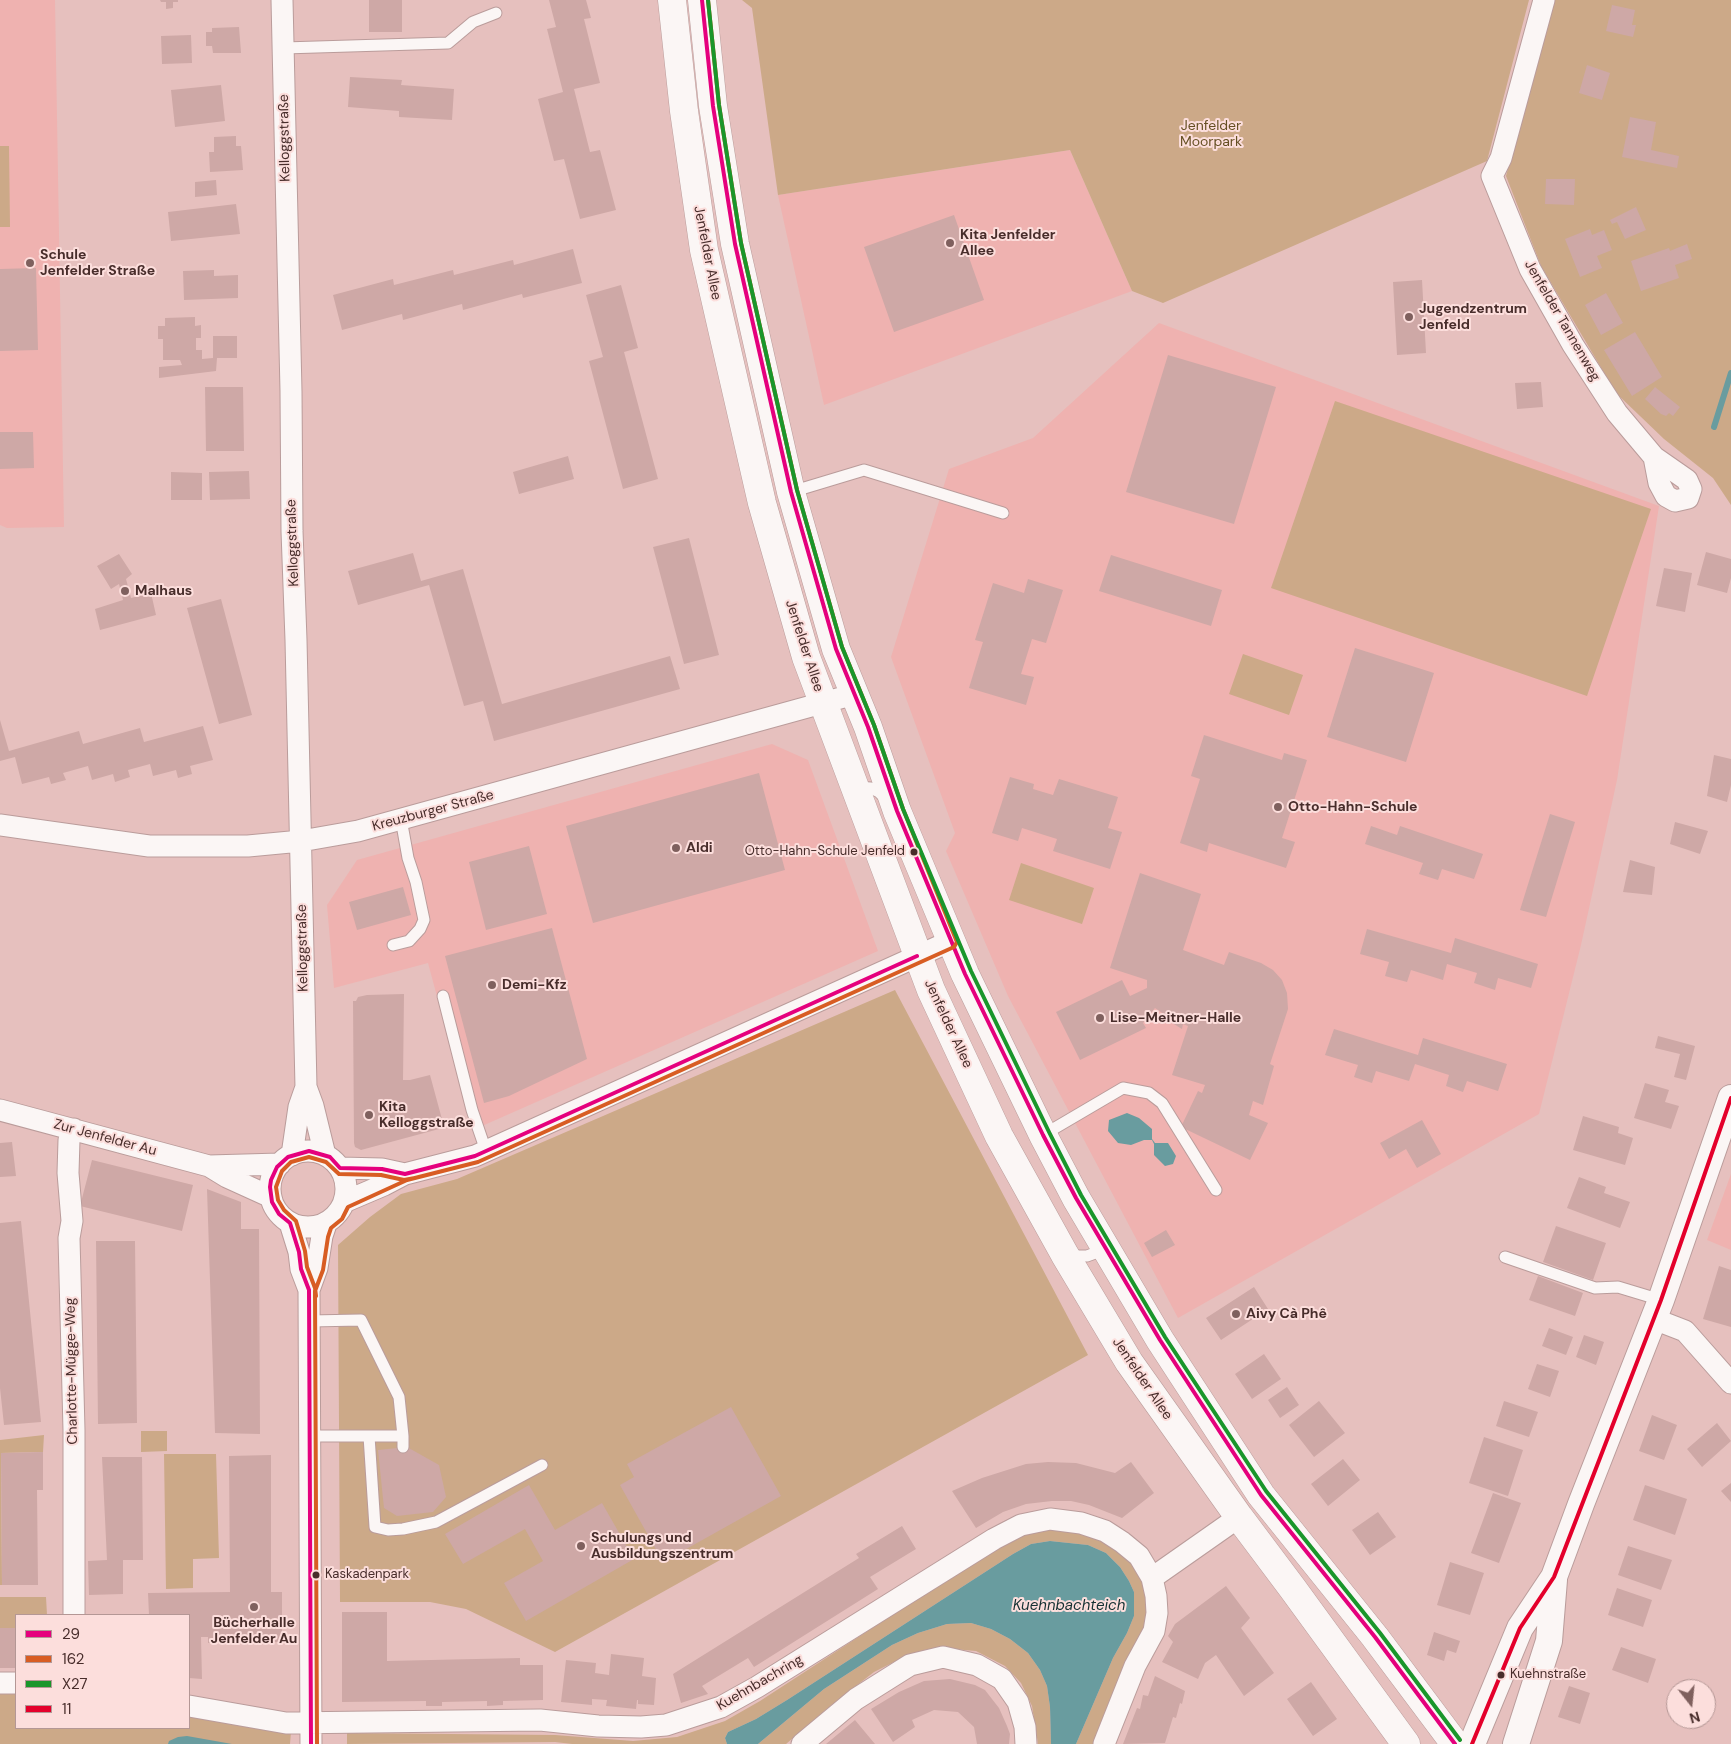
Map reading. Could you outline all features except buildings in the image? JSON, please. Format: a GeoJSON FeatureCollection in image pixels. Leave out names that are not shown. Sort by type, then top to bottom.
{"type":"FeatureCollection","features":[{"type":"Feature","properties":{"kind":"main road","name":"Jenfelder Allee"},"geometry":{"type":"LineString","coordinates":[[672,0],[684,111],[704,250],[762,503],[801,640],[931,990],[999,1136],[1065,1255],[1128,1362],[1406,1744]]}},
{"type":"Feature","properties":{"kind":"main road"},"geometry":{"type":"LineString","coordinates":[[702,0],[713,106],[735,244],[791,492],[836,649],[855,694],[897,811],[972,992],[1076,1198],[1160,1340],[1272,1511],[1375,1637],[1455,1744]]}},
{"type":"Feature","properties":{"kind":"main road"},"geometry":{"type":"LineString","coordinates":[[1239,1517],[1272,1511]]}},
{"type":"Feature","properties":{"kind":"street","name":"Kelloggstraße"},"geometry":{"type":"LineString","coordinates":[[282,0],[291,391],[292,531],[306,1087],[332,1161]]}},
{"type":"Feature","properties":{"kind":"street","name":"Jenfelder Tannenweg"},"geometry":{"type":"LineString","coordinates":[[1544,0],[1500,158],[1492,176],[1530,269],[1573,345],[1617,413],[1654,457]]}},
{"type":"Feature","properties":{"kind":"street","name":"Kreuzburger Straße"},"geometry":{"type":"LineString","coordinates":[[0,825],[149,846],[248,846],[301,841],[358,831],[855,694]]}},
{"type":"Feature","properties":{"kind":"street"},"geometry":{"type":"LineString","coordinates":[[344,1202],[384,1186],[404,1174],[475,1156],[951,941]]}},
{"type":"Feature","properties":{"kind":"street","name":"Kelloggstraße"},"geometry":{"type":"LineString","coordinates":[[286,1160],[298,1107],[306,1087]]}},
{"type":"Feature","properties":{"kind":"street"},"geometry":{"type":"LineString","coordinates":[[1472,1744],[1520,1628],[1554,1577],[1658,1310],[1731,1098]]}},
{"type":"Feature","properties":{"kind":"street","name":"Zur Jenfelder Au"},"geometry":{"type":"LineString","coordinates":[[0,1110],[209,1166],[226,1177],[271,1197]]}},
{"type":"Feature","properties":{"kind":"street","name":"Charlotte-Mügge-Weg"},"geometry":{"type":"LineString","coordinates":[[74,1129],[69,1140],[68,1174],[72,1221],[69,1238],[74,1430],[74,1614]]}},
{"type":"Feature","properties":{"kind":"street"},"geometry":{"type":"LineString","coordinates":[[332,1161],[343,1174],[347,1188],[344,1202],[337,1215],[326,1224],[304,1228],[290,1223],[279,1214],[271,1197],[271,1180],[286,1160],[309,1151],[332,1161],[404,1174]]}},
{"type":"Feature","properties":{"kind":"street","name":"Zur Jenfelder Au"},"geometry":{"type":"LineString","coordinates":[[209,1166],[286,1160]]}},
{"type":"Feature","properties":{"kind":"street"},"geometry":{"type":"LineString","coordinates":[[290,1223],[299,1252],[301,1269],[310,1290]]}},
{"type":"Feature","properties":{"kind":"street"},"geometry":{"type":"LineString","coordinates":[[311,1744],[310,1290],[317,1268],[322,1236],[326,1224]]}},
{"type":"Feature","properties":{"kind":"street"},"geometry":{"type":"LineString","coordinates":[[1658,1310],[1685,1331],[1731,1383]]}},
{"type":"Feature","properties":{"kind":"street"},"geometry":{"type":"LineString","coordinates":[[1152,1578],[1239,1517]]}},
{"type":"Feature","properties":{"kind":"street","name":"Kuehnbachring"},"geometry":{"type":"LineString","coordinates":[[311,1722],[540,1720],[598,1726],[641,1727],[666,1725],[721,1707],[757,1687],[994,1539],[1021,1525],[1050,1520],[1081,1524],[1105,1531],[1139,1556],[1152,1578],[1157,1613],[1154,1631],[1135,1666],[1104,1744]]}},
{"type":"Feature","properties":{"kind":"street"},"geometry":{"type":"LineString","coordinates":[[1516,1744],[1549,1641],[1554,1577]]}},
{"type":"Feature","properties":{"kind":"street"},"geometry":{"type":"LineString","coordinates":[[802,1744],[856,1699],[910,1665],[943,1657],[977,1665],[1002,1679],[1018,1702],[1025,1727],[1026,1744]]}},
{"type":"Feature","properties":{"kind":"street"},"geometry":{"type":"LineString","coordinates":[[0,1683],[15,1683]]}},
{"type":"Feature","properties":{"kind":"street"},"geometry":{"type":"LineString","coordinates":[[190,1706],[286,1723],[311,1722]]}},
{"type":"Feature","properties":{"kind":"lane"},"geometry":{"type":"LineString","coordinates":[[284,48],[448,43],[473,22],[496,13]]}},
{"type":"Feature","properties":{"kind":"lane"},"geometry":{"type":"LineString","coordinates":[[791,492],[864,470],[1003,513]]}},
{"type":"Feature","properties":{"kind":"lane"},"geometry":{"type":"LineString","coordinates":[[855,787],[864,786],[879,792],[897,811]]}},
{"type":"Feature","properties":{"kind":"lane"},"geometry":{"type":"LineString","coordinates":[[392,945],[409,941],[420,930],[424,920],[416,882],[408,858],[401,819]]}},
{"type":"Feature","properties":{"kind":"lane"},"geometry":{"type":"LineString","coordinates":[[443,996],[472,1110],[486,1151]]}},
{"type":"Feature","properties":{"kind":"lane"},"geometry":{"type":"LineString","coordinates":[[1043,1135],[1124,1088],[1149,1093],[1162,1103],[1216,1190]]}},
{"type":"Feature","properties":{"kind":"lane"},"geometry":{"type":"LineString","coordinates":[[1065,1255],[1087,1256],[1106,1249]]}},
{"type":"Feature","properties":{"kind":"lane"},"geometry":{"type":"LineString","coordinates":[[1505,1257],[1595,1288],[1618,1287],[1658,1310]]}},
{"type":"Feature","properties":{"kind":"lane"},"geometry":{"type":"LineString","coordinates":[[310,1321],[361,1320],[399,1397],[403,1441],[369,1436],[310,1436]]}},
{"type":"Feature","properties":{"kind":"lane"},"geometry":{"type":"LineString","coordinates":[[369,1436],[375,1527],[388,1530],[436,1522],[542,1466]]}},
{"type":"Feature","properties":{"kind":"shaded area","name":"Schule Jenfelder Straße"},"geometry":{"type":"Polygon","coordinates":[[[0,0],[55,0],[64,527],[7,528],[0,525],[0,0]]]}},
{"type":"Feature","properties":{"kind":"shaded area","name":"Kita Jenfelder Allee"},"geometry":{"type":"Polygon","coordinates":[[[1070,150],[1132,291],[824,405],[778,195],[1070,150]]]}},
{"type":"Feature","properties":{"kind":"shaded area","name":"Otto-Hahn-Schule"},"geometry":{"type":"Polygon","coordinates":[[[1159,323],[1659,506],[1617,780],[1581,945],[1539,1114],[1178,1318],[1008,996],[946,851],[955,833],[891,657],[949,469],[1033,438],[1159,323]]]}},
{"type":"Feature","properties":{"kind":"shaded area"},"geometry":{"type":"Polygon","coordinates":[[[772,744],[808,760],[878,951],[473,1130],[428,963],[334,988],[327,905],[357,860],[772,744]]]}},
{"type":"Feature","properties":{"kind":"shaded area"},"geometry":{"type":"Polygon","coordinates":[[[1731,1174],[1731,1250],[1707,1240],[1731,1174]]]}},
{"type":"Feature","properties":{"kind":"green space","name":"Jenfelder Moorpark"},"geometry":{"type":"Polygon","coordinates":[[[742,0],[1529,0],[1487,161],[1163,303],[1132,291],[1070,150],[778,195],[752,8],[742,0]]]}},
{"type":"Feature","properties":{"kind":"green space"},"geometry":{"type":"Polygon","coordinates":[[[1553,0],[1731,0],[1731,505],[1713,478],[1664,439],[1616,393],[1541,266],[1506,176],[1553,0]]]}},
{"type":"Feature","properties":{"kind":"green space"},"geometry":{"type":"Polygon","coordinates":[[[0,146],[9,146],[10,227],[0,227],[0,146]]]}},
{"type":"Feature","properties":{"kind":"green space"},"geometry":{"type":"Polygon","coordinates":[[[1335,401],[1651,509],[1587,696],[1271,588],[1335,401]]]}},
{"type":"Feature","properties":{"kind":"green space"},"geometry":{"type":"Polygon","coordinates":[[[1243,654],[1303,675],[1289,715],[1229,694],[1243,654]]]}},
{"type":"Feature","properties":{"kind":"green space"},"geometry":{"type":"Polygon","coordinates":[[[1021,863],[1094,888],[1082,924],[1009,900],[1021,863]]]}},
{"type":"Feature","properties":{"kind":"green space"},"geometry":{"type":"Polygon","coordinates":[[[895,990],[1088,1355],[555,1652],[466,1609],[430,1602],[340,1602],[338,1245],[370,1217],[401,1194],[457,1179],[895,990]]]}},
{"type":"Feature","properties":{"kind":"green space"},"geometry":{"type":"Polygon","coordinates":[[[141,1431],[167,1431],[167,1451],[141,1452],[141,1431]]]}},
{"type":"Feature","properties":{"kind":"green space"},"geometry":{"type":"Polygon","coordinates":[[[44,1435],[43,1452],[1,1453],[2,1585],[0,1585],[0,1440],[44,1435]]]}},
{"type":"Feature","properties":{"kind":"green space"},"geometry":{"type":"Polygon","coordinates":[[[164,1454],[216,1454],[219,1558],[193,1559],[193,1588],[166,1589],[164,1454]]]}},
{"type":"Feature","properties":{"kind":"green space"},"geometry":{"type":"Polygon","coordinates":[[[1056,1528],[1100,1538],[1129,1559],[1146,1586],[1147,1619],[1094,1744],[1076,1744],[1113,1658],[1134,1616],[1134,1592],[1120,1567],[1106,1553],[1088,1545],[1050,1541],[1031,1544],[1013,1554],[787,1700],[756,1719],[728,1732],[725,1738],[727,1744],[572,1744],[555,1742],[347,1744],[347,1733],[555,1735],[633,1741],[677,1737],[725,1721],[760,1701],[992,1550],[1032,1532],[1056,1528]]]}},
{"type":"Feature","properties":{"kind":"green space"},"geometry":{"type":"Polygon","coordinates":[[[0,1597],[46,1597],[47,1614],[15,1614],[15,1628],[0,1628],[0,1597]]]}},
{"type":"Feature","properties":{"kind":"green space"},"geometry":{"type":"Polygon","coordinates":[[[971,1623],[991,1629],[1010,1639],[1028,1653],[1040,1670],[1047,1686],[1050,1707],[1051,1744],[1038,1744],[1032,1706],[1021,1683],[1005,1666],[976,1651],[941,1648],[924,1650],[904,1657],[874,1672],[786,1744],[758,1744],[824,1689],[892,1645],[918,1633],[947,1624],[971,1623]]]}},
{"type":"Feature","properties":{"kind":"green space"},"geometry":{"type":"Polygon","coordinates":[[[0,1694],[15,1694],[15,1729],[190,1729],[190,1716],[291,1732],[290,1744],[0,1744],[0,1694]]]}},
{"type":"Feature","properties":{"kind":"water"},"geometry":{"type":"Polygon","coordinates":[[[1127,1113],[1139,1118],[1152,1129],[1152,1139],[1155,1143],[1168,1143],[1176,1156],[1173,1164],[1165,1166],[1154,1155],[1152,1140],[1144,1140],[1131,1145],[1118,1143],[1108,1131],[1109,1120],[1127,1113]]]}},
{"type":"Feature","properties":{"kind":"water","name":"Kuehnbachteich"},"geometry":{"type":"Polygon","coordinates":[[[1050,1541],[1088,1545],[1106,1553],[1120,1567],[1134,1592],[1134,1616],[1113,1658],[1076,1744],[1051,1744],[1050,1707],[1047,1686],[1040,1670],[1028,1653],[1010,1639],[991,1629],[971,1623],[947,1624],[918,1633],[892,1645],[824,1689],[758,1744],[727,1744],[725,1738],[728,1732],[756,1719],[787,1700],[1013,1554],[1031,1544],[1050,1541]]]}},
{"type":"Feature","properties":{"kind":"water"},"geometry":{"type":"Polygon","coordinates":[[[187,1736],[232,1744],[168,1744],[169,1741],[178,1737],[187,1736]]]}},
{"type":"Feature","properties":{"kind":"waterway"},"geometry":{"type":"LineString","coordinates":[[1714,427],[1731,373]]}},
{"type":"Feature","properties":{"kind":"transit line","name":"29"},"geometry":{"type":"LineString","coordinates":[[702,0],[713,106],[735,244],[791,492],[836,649],[868,727],[897,811],[965,974],[1043,1135],[1076,1198],[1160,1340],[1261,1495],[1375,1637],[1455,1744]]}},
{"type":"Feature","properties":{"kind":"transit line","name":"162"},"geometry":{"type":"LineString","coordinates":[[317,1744],[315,1291],[323,1270],[331,1228],[342,1219],[348,1207],[407,1180],[478,1162],[954,947],[957,942],[903,809],[874,725],[842,647],[797,490],[741,243],[719,105],[708,0]]}},
{"type":"Feature","properties":{"kind":"transit line","name":"X27"},"geometry":{"type":"LineString","coordinates":[[708,0],[719,105],[741,243],[797,490],[842,647],[874,725],[903,809],[971,971],[1081,1195],[1165,1337],[1266,1491],[1380,1633],[1460,1740]]}},
{"type":"Feature","properties":{"kind":"transit line","name":"29"},"geometry":{"type":"LineString","coordinates":[[311,1744],[309,1290],[301,1269],[299,1252],[290,1223],[279,1214],[272,1202],[270,1187],[277,1167],[288,1157],[309,1151],[330,1157],[340,1168],[382,1169],[405,1174],[475,1156],[917,956]]}},
{"type":"Feature","properties":{"kind":"transit line","name":"11"},"geometry":{"type":"LineString","coordinates":[[1472,1744],[1520,1628],[1554,1577],[1661,1300],[1731,1098]]}},
{"type":"Feature","properties":{"kind":"transit line","name":"162"},"geometry":{"type":"LineString","coordinates":[[316,1296],[296,1221],[284,1210],[278,1200],[276,1187],[282,1171],[291,1162],[309,1157],[326,1162],[339,1174],[381,1175],[404,1180],[415,1178]]}},
{"type":"Feature","properties":{"kind":"place","name":"Kita Jenfelder Allee"},"geometry":{"type":"Point","coordinates":[950,243]}},
{"type":"Feature","properties":{"kind":"place","name":"Schule Jenfelder Straße"},"geometry":{"type":"Point","coordinates":[30,263]}},
{"type":"Feature","properties":{"kind":"place","name":"Jugendzentrum Jenfeld"},"geometry":{"type":"Point","coordinates":[1409,317]}},
{"type":"Feature","properties":{"kind":"place","name":"Malhaus"},"geometry":{"type":"Point","coordinates":[125,591]}},
{"type":"Feature","properties":{"kind":"place","name":"Otto-Hahn-Schule"},"geometry":{"type":"Point","coordinates":[1278,807]}},
{"type":"Feature","properties":{"kind":"place","name":"Aldi"},"geometry":{"type":"Point","coordinates":[676,848]}},
{"type":"Feature","properties":{"kind":"place","name":"Otto-Hahn-Schule Jenfeld"},"geometry":{"type":"Point","coordinates":[914,852]}},
{"type":"Feature","properties":{"kind":"place","name":"Demi-Kfz"},"geometry":{"type":"Point","coordinates":[492,985]}},
{"type":"Feature","properties":{"kind":"place","name":"Lise-Meitner-Halle"},"geometry":{"type":"Point","coordinates":[1100,1018]}},
{"type":"Feature","properties":{"kind":"place","name":"Kita Kelloggstraße"},"geometry":{"type":"Point","coordinates":[369,1115]}},
{"type":"Feature","properties":{"kind":"place","name":"Aivy Cà Phê"},"geometry":{"type":"Point","coordinates":[1236,1314]}},
{"type":"Feature","properties":{"kind":"place","name":"Schulungs und Ausbildungszentrum"},"geometry":{"type":"Point","coordinates":[581,1546]}},
{"type":"Feature","properties":{"kind":"place","name":"Kaskadenpark"},"geometry":{"type":"Point","coordinates":[316,1575]}},
{"type":"Feature","properties":{"kind":"place","name":"Bücherhalle Jenfelder Au"},"geometry":{"type":"Point","coordinates":[254,1607]}},
{"type":"Feature","properties":{"kind":"place","name":"Kuehnstraße"},"geometry":{"type":"Point","coordinates":[1501,1675]}}]}
